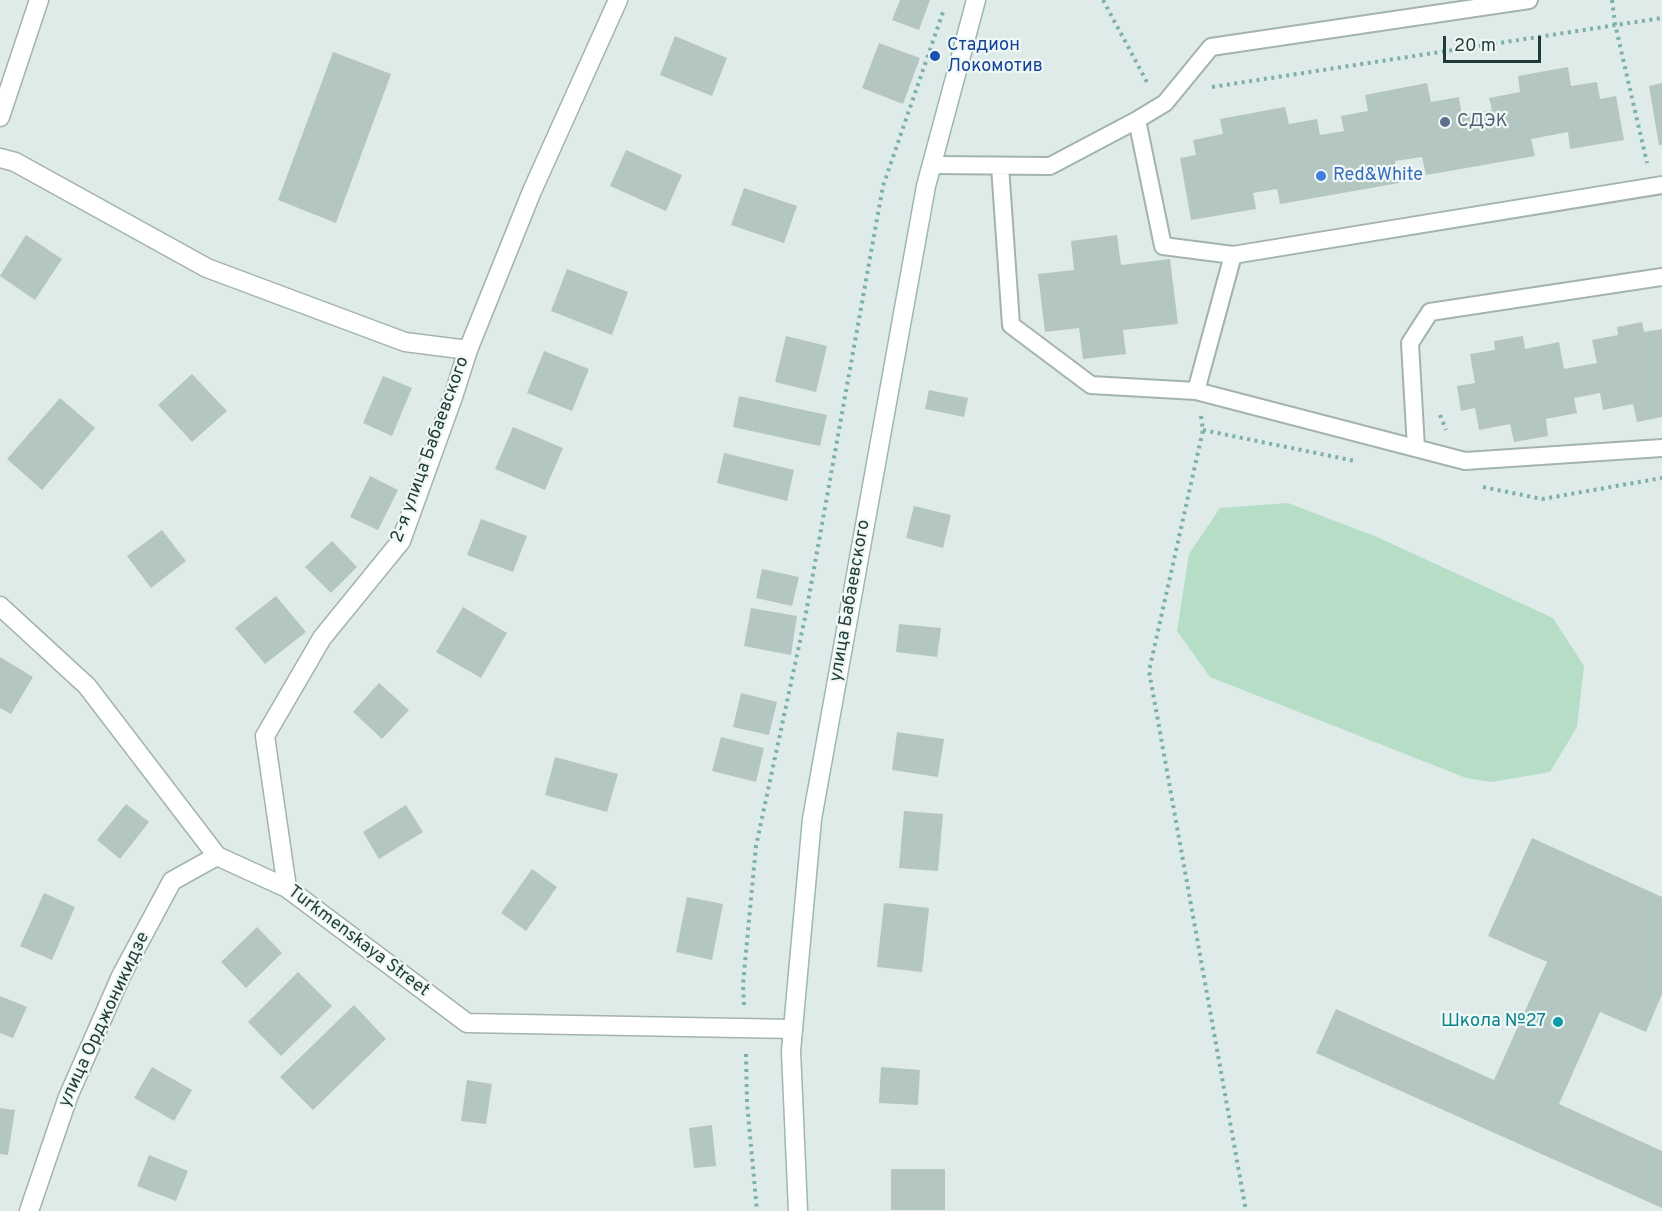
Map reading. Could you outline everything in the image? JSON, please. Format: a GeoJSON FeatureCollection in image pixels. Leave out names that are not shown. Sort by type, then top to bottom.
{"type":"FeatureCollection","features":[{"type":"Feature","properties":{"kind":"street"},"geometry":{"type":"LineString","coordinates":[[0,117],[39,0]]}},
{"type":"Feature","properties":{"kind":"street","name":"2-я улица Бабаевского"},"geometry":{"type":"LineString","coordinates":[[286,888],[265,736],[322,638],[401,541],[468,350],[532,191],[618,0]]}},
{"type":"Feature","properties":{"kind":"street","name":"улица Бабаевского"},"geometry":{"type":"LineString","coordinates":[[798,1211],[791,1051],[812,819],[926,186],[976,0]]}},
{"type":"Feature","properties":{"kind":"street"},"geometry":{"type":"LineString","coordinates":[[0,158],[15,162],[207,268],[405,342],[468,350]]}},
{"type":"Feature","properties":{"kind":"street","name":"Turkmenskaya Street"},"geometry":{"type":"LineString","coordinates":[[0,606],[87,686],[217,856],[286,888],[467,1023],[793,1029]]}},
{"type":"Feature","properties":{"kind":"street","name":"улица Орджоникидзе"},"geometry":{"type":"LineString","coordinates":[[29,1211],[68,1098],[121,976],[172,881],[217,856]]}},
{"type":"Feature","properties":{"kind":"lane"},"geometry":{"type":"LineString","coordinates":[[932,165],[1050,166],[1165,103],[1211,48],[1529,0]]}},
{"type":"Feature","properties":{"kind":"lane"},"geometry":{"type":"LineString","coordinates":[[1137,120],[1163,246],[1233,255],[1656,186]]}},
{"type":"Feature","properties":{"kind":"lane"},"geometry":{"type":"LineString","coordinates":[[1000,166],[1011,325],[1090,385],[1196,391],[1465,461],[1662,448]]}},
{"type":"Feature","properties":{"kind":"lane"},"geometry":{"type":"LineString","coordinates":[[1196,391],[1233,255]]}},
{"type":"Feature","properties":{"kind":"lane"},"geometry":{"type":"LineString","coordinates":[[1416,448],[1410,343],[1430,312],[1662,277]]}},
{"type":"Feature","properties":{"kind":"path"},"geometry":{"type":"LineString","coordinates":[[756,1211],[747,1103],[743,984],[756,846],[806,613],[883,186],[947,0]]}},
{"type":"Feature","properties":{"kind":"path"},"geometry":{"type":"LineString","coordinates":[[1103,0],[1148,84],[1165,103]]}},
{"type":"Feature","properties":{"kind":"path"},"geometry":{"type":"LineString","coordinates":[[1612,0],[1615,24],[1649,171],[1656,186]]}},
{"type":"Feature","properties":{"kind":"path"},"geometry":{"type":"LineString","coordinates":[[1208,87],[1662,18]]}},
{"type":"Feature","properties":{"kind":"path"},"geometry":{"type":"LineString","coordinates":[[1196,391],[1203,430],[1149,671],[1246,1211]]}},
{"type":"Feature","properties":{"kind":"path"},"geometry":{"type":"LineString","coordinates":[[1440,412],[1448,434]]}},
{"type":"Feature","properties":{"kind":"green space"},"geometry":{"type":"Polygon","coordinates":[[[1288,503],[1377,537],[1553,618],[1584,666],[1577,727],[1550,772],[1492,782],[1466,778],[1210,677],[1177,631],[1189,554],[1220,508],[1288,503]]]}},
{"type":"Feature","properties":{"kind":"building"},"geometry":{"type":"Polygon","coordinates":[[[900,0],[930,0],[919,30],[892,20],[900,0]]]}},
{"type":"Feature","properties":{"kind":"building"},"geometry":{"type":"Polygon","coordinates":[[[675,36],[727,58],[712,96],[660,75],[675,36]]]}},
{"type":"Feature","properties":{"kind":"building"},"geometry":{"type":"Polygon","coordinates":[[[879,43],[920,58],[903,104],[862,88],[879,43]]]}},
{"type":"Feature","properties":{"kind":"building"},"geometry":{"type":"Polygon","coordinates":[[[333,52],[391,74],[336,223],[278,200],[333,52]]]}},
{"type":"Feature","properties":{"kind":"building"},"geometry":{"type":"Polygon","coordinates":[[[1568,67],[1571,86],[1597,82],[1600,99],[1616,96],[1624,140],[1570,149],[1568,132],[1531,139],[1535,156],[1426,175],[1422,157],[1395,161],[1399,183],[1280,204],[1277,189],[1253,193],[1256,209],[1191,220],[1180,158],[1196,155],[1193,140],[1223,134],[1220,119],[1285,107],[1289,124],[1317,119],[1320,135],[1344,131],[1341,116],[1368,111],[1365,95],[1427,83],[1431,102],[1459,97],[1462,115],[1492,110],[1489,98],[1520,92],[1518,76],[1568,67]]]}},
{"type":"Feature","properties":{"kind":"building"},"geometry":{"type":"Polygon","coordinates":[[[1662,83],[1662,145],[1659,145],[1649,86],[1662,83]]]}},
{"type":"Feature","properties":{"kind":"building"},"geometry":{"type":"Polygon","coordinates":[[[626,150],[682,175],[666,211],[610,186],[626,150]]]}},
{"type":"Feature","properties":{"kind":"building"},"geometry":{"type":"Polygon","coordinates":[[[744,188],[797,206],[784,243],[731,225],[744,188]]]}},
{"type":"Feature","properties":{"kind":"building"},"geometry":{"type":"Polygon","coordinates":[[[26,235],[62,259],[35,300],[0,276],[26,235]]]}},
{"type":"Feature","properties":{"kind":"building"},"geometry":{"type":"Polygon","coordinates":[[[1117,235],[1121,265],[1170,259],[1178,324],[1123,330],[1126,354],[1083,359],[1079,328],[1045,332],[1038,274],[1074,270],[1071,241],[1117,235]]]}},
{"type":"Feature","properties":{"kind":"building"},"geometry":{"type":"Polygon","coordinates":[[[567,269],[628,292],[612,335],[551,311],[567,269]]]}},
{"type":"Feature","properties":{"kind":"building"},"geometry":{"type":"Polygon","coordinates":[[[1642,322],[1644,332],[1662,329],[1662,417],[1637,422],[1633,404],[1603,410],[1600,393],[1574,398],[1577,413],[1546,419],[1548,436],[1514,442],[1510,424],[1479,430],[1475,408],[1461,411],[1457,386],[1475,383],[1470,354],[1495,350],[1494,341],[1523,336],[1525,349],[1559,342],[1564,369],[1597,363],[1592,340],[1618,335],[1617,327],[1642,322]]]}},
{"type":"Feature","properties":{"kind":"building"},"geometry":{"type":"Polygon","coordinates":[[[786,336],[827,346],[816,392],[775,382],[786,336]]]}},
{"type":"Feature","properties":{"kind":"building"},"geometry":{"type":"Polygon","coordinates":[[[544,351],[589,369],[572,411],[527,393],[544,351]]]}},
{"type":"Feature","properties":{"kind":"building"},"geometry":{"type":"Polygon","coordinates":[[[192,374],[227,411],[192,442],[158,405],[192,374]]]}},
{"type":"Feature","properties":{"kind":"building"},"geometry":{"type":"Polygon","coordinates":[[[383,376],[412,388],[392,436],[363,423],[383,376]]]}},
{"type":"Feature","properties":{"kind":"building"},"geometry":{"type":"Polygon","coordinates":[[[929,390],[968,398],[964,417],[925,409],[929,390]]]}},
{"type":"Feature","properties":{"kind":"building"},"geometry":{"type":"Polygon","coordinates":[[[739,396],[827,415],[820,446],[733,427],[739,396]]]}},
{"type":"Feature","properties":{"kind":"building"},"geometry":{"type":"Polygon","coordinates":[[[60,398],[95,428],[42,490],[7,459],[60,398]]]}},
{"type":"Feature","properties":{"kind":"building"},"geometry":{"type":"Polygon","coordinates":[[[513,427],[563,448],[545,490],[495,469],[513,427]]]}},
{"type":"Feature","properties":{"kind":"building"},"geometry":{"type":"Polygon","coordinates":[[[724,453],[794,470],[787,501],[717,483],[724,453]]]}},
{"type":"Feature","properties":{"kind":"building"},"geometry":{"type":"Polygon","coordinates":[[[370,476],[398,490],[378,530],[350,517],[370,476]]]}},
{"type":"Feature","properties":{"kind":"building"},"geometry":{"type":"Polygon","coordinates":[[[914,506],[951,515],[943,548],[906,538],[914,506]]]}},
{"type":"Feature","properties":{"kind":"building"},"geometry":{"type":"Polygon","coordinates":[[[481,519],[527,536],[513,572],[467,555],[481,519]]]}},
{"type":"Feature","properties":{"kind":"building"},"geometry":{"type":"Polygon","coordinates":[[[162,530],[186,561],[151,588],[127,556],[162,530]]]}},
{"type":"Feature","properties":{"kind":"building"},"geometry":{"type":"Polygon","coordinates":[[[332,541],[357,567],[331,593],[305,567],[332,541]]]}},
{"type":"Feature","properties":{"kind":"building"},"geometry":{"type":"Polygon","coordinates":[[[762,569],[799,577],[792,606],[756,598],[762,569]]]}},
{"type":"Feature","properties":{"kind":"building"},"geometry":{"type":"Polygon","coordinates":[[[276,596],[306,632],[265,664],[235,628],[276,596]]]}},
{"type":"Feature","properties":{"kind":"building"},"geometry":{"type":"Polygon","coordinates":[[[463,607],[507,633],[481,678],[436,652],[463,607]]]}},
{"type":"Feature","properties":{"kind":"building"},"geometry":{"type":"Polygon","coordinates":[[[751,608],[797,616],[791,655],[744,646],[751,608]]]}},
{"type":"Feature","properties":{"kind":"building"},"geometry":{"type":"Polygon","coordinates":[[[899,624],[941,628],[937,657],[896,652],[899,624]]]}},
{"type":"Feature","properties":{"kind":"building"},"geometry":{"type":"Polygon","coordinates":[[[0,657],[33,677],[11,714],[0,708],[0,657]]]}},
{"type":"Feature","properties":{"kind":"building"},"geometry":{"type":"Polygon","coordinates":[[[379,683],[409,710],[382,739],[353,712],[379,683]]]}},
{"type":"Feature","properties":{"kind":"building"},"geometry":{"type":"Polygon","coordinates":[[[741,693],[777,702],[769,735],[733,727],[741,693]]]}},
{"type":"Feature","properties":{"kind":"building"},"geometry":{"type":"Polygon","coordinates":[[[897,732],[944,739],[938,777],[892,770],[897,732]]]}},
{"type":"Feature","properties":{"kind":"building"},"geometry":{"type":"Polygon","coordinates":[[[721,737],[764,748],[756,782],[712,771],[721,737]]]}},
{"type":"Feature","properties":{"kind":"building"},"geometry":{"type":"Polygon","coordinates":[[[555,757],[618,774],[607,812],[545,795],[555,757]]]}},
{"type":"Feature","properties":{"kind":"building"},"geometry":{"type":"Polygon","coordinates":[[[126,804],[149,822],[120,859],[97,840],[126,804]]]}},
{"type":"Feature","properties":{"kind":"building"},"geometry":{"type":"Polygon","coordinates":[[[406,805],[423,832],[379,859],[363,832],[406,805]]]}},
{"type":"Feature","properties":{"kind":"building"},"geometry":{"type":"Polygon","coordinates":[[[904,811],[943,814],[938,871],[899,868],[904,811]]]}},
{"type":"Feature","properties":{"kind":"building","name":"Школа №27"},"geometry":{"type":"Polygon","coordinates":[[[1532,838],[1662,897],[1662,994],[1646,1032],[1600,1012],[1559,1104],[1662,1151],[1662,1208],[1316,1053],[1336,1009],[1494,1080],[1547,962],[1488,936],[1532,838]]]}},
{"type":"Feature","properties":{"kind":"building"},"geometry":{"type":"Polygon","coordinates":[[[532,869],[557,887],[526,931],[501,913],[532,869]]]}},
{"type":"Feature","properties":{"kind":"building"},"geometry":{"type":"Polygon","coordinates":[[[44,893],[75,907],[52,960],[20,946],[44,893]]]}},
{"type":"Feature","properties":{"kind":"building"},"geometry":{"type":"Polygon","coordinates":[[[687,897],[723,904],[712,960],[676,952],[687,897]]]}},
{"type":"Feature","properties":{"kind":"building"},"geometry":{"type":"Polygon","coordinates":[[[884,903],[929,908],[922,972],[877,967],[884,903]]]}},
{"type":"Feature","properties":{"kind":"building"},"geometry":{"type":"Polygon","coordinates":[[[257,927],[282,953],[246,988],[221,962],[257,927]]]}},
{"type":"Feature","properties":{"kind":"building"},"geometry":{"type":"Polygon","coordinates":[[[298,972],[332,1006],[281,1056],[248,1022],[298,972]]]}},
{"type":"Feature","properties":{"kind":"building"},"geometry":{"type":"Polygon","coordinates":[[[0,996],[27,1007],[13,1038],[0,1033],[0,996]]]}},
{"type":"Feature","properties":{"kind":"building"},"geometry":{"type":"Polygon","coordinates":[[[354,1005],[386,1039],[313,1110],[280,1077],[354,1005]]]}},
{"type":"Feature","properties":{"kind":"building"},"geometry":{"type":"Polygon","coordinates":[[[152,1067],[192,1090],[174,1121],[134,1098],[152,1067]]]}},
{"type":"Feature","properties":{"kind":"building"},"geometry":{"type":"Polygon","coordinates":[[[881,1067],[920,1070],[918,1105],[879,1103],[881,1067]]]}},
{"type":"Feature","properties":{"kind":"building"},"geometry":{"type":"Polygon","coordinates":[[[467,1080],[492,1084],[486,1124],[461,1121],[467,1080]]]}},
{"type":"Feature","properties":{"kind":"building"},"geometry":{"type":"Polygon","coordinates":[[[0,1108],[15,1110],[8,1155],[0,1154],[0,1108]]]}},
{"type":"Feature","properties":{"kind":"building"},"geometry":{"type":"Polygon","coordinates":[[[712,1125],[716,1166],[694,1168],[689,1128],[712,1125]]]}},
{"type":"Feature","properties":{"kind":"building"},"geometry":{"type":"Polygon","coordinates":[[[149,1155],[188,1171],[176,1201],[137,1186],[149,1155]]]}},
{"type":"Feature","properties":{"kind":"building"},"geometry":{"type":"Polygon","coordinates":[[[891,1169],[945,1169],[945,1210],[891,1210],[891,1169]]]}},
{"type":"Feature","properties":{"kind":"place","name":"Стадион Локомотив"},"geometry":{"type":"Point","coordinates":[935,56]}},
{"type":"Feature","properties":{"kind":"place","name":"СДЭК"},"geometry":{"type":"Point","coordinates":[1445,122]}},
{"type":"Feature","properties":{"kind":"place","name":"Red&White"},"geometry":{"type":"Point","coordinates":[1321,176]}},
{"type":"Feature","properties":{"kind":"place","name":"Школа №27"},"geometry":{"type":"Point","coordinates":[1558,1022]}}]}
